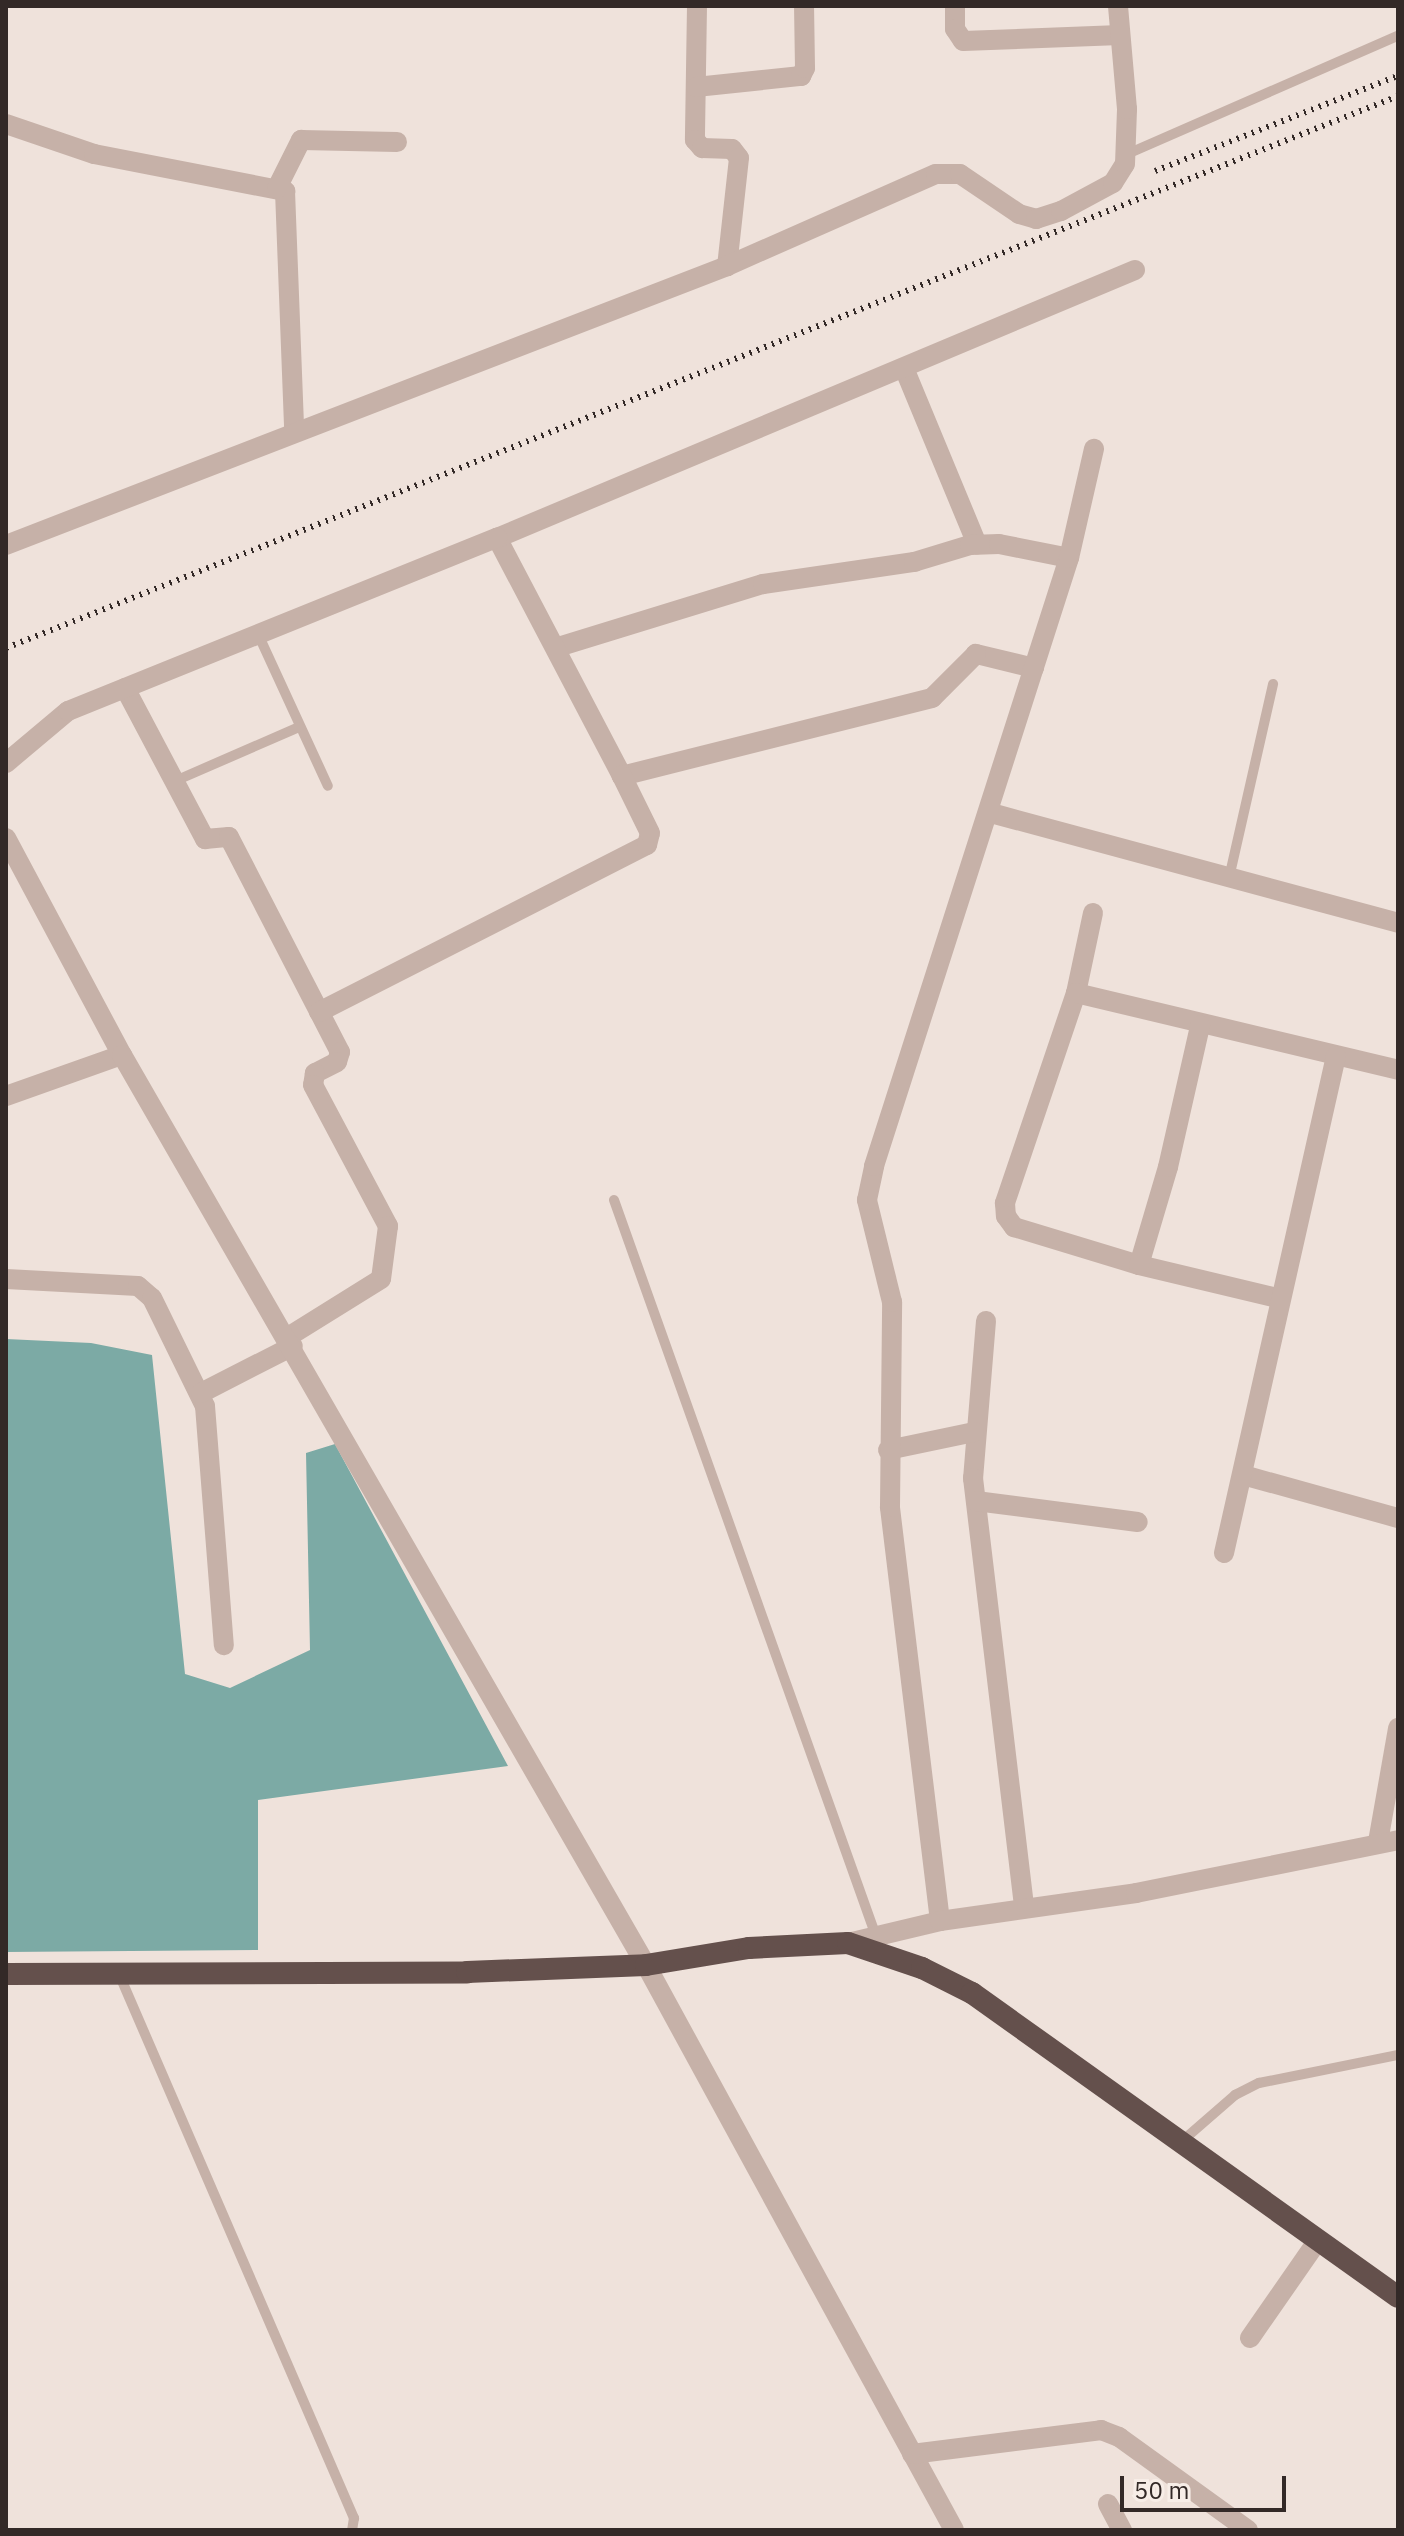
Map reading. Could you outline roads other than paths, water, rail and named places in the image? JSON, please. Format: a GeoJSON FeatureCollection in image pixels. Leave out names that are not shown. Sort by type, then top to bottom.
{"type":"FeatureCollection","features":[{"type":"Feature","properties":{"kind":"highway"},"geometry":{"type":"LineString","coordinates":[[6,1974],[467,1972],[646,1965],[749,1948],[848,1943],[922,1968],[972,1993],[1318,2240],[1395,2290]]}},
{"type":"Feature","properties":{"kind":"street"},"geometry":{"type":"LineString","coordinates":[[697,6],[698,145],[732,149],[739,158],[727,266]]}},
{"type":"Feature","properties":{"kind":"street"},"geometry":{"type":"LineString","coordinates":[[696,87],[801,76],[805,68],[804,6]]}},
{"type":"Feature","properties":{"kind":"street"},"geometry":{"type":"LineString","coordinates":[[955,6],[955,29],[963,41],[1120,35]]}},
{"type":"Feature","properties":{"kind":"street"},"geometry":{"type":"LineString","coordinates":[[6,545],[294,430],[727,266],[947,172],[960,174],[1019,214],[1048,217],[1113,183],[1121,175],[1127,109],[1118,6]]}},
{"type":"Feature","properties":{"kind":"street"},"geometry":{"type":"LineString","coordinates":[[6,124],[94,154],[277,188],[290,198],[287,333],[294,430]]}},
{"type":"Feature","properties":{"kind":"street"},"geometry":{"type":"LineString","coordinates":[[277,188],[301,140],[397,142]]}},
{"type":"Feature","properties":{"kind":"street"},"geometry":{"type":"LineString","coordinates":[[6,763],[52,720],[125,688],[497,538],[1135,270]]}},
{"type":"Feature","properties":{"kind":"street"},"geometry":{"type":"LineString","coordinates":[[904,368],[977,544]]}},
{"type":"Feature","properties":{"kind":"street"},"geometry":{"type":"LineString","coordinates":[[940,1921],[888,1450],[892,1302],[867,1200],[874,1166],[991,813],[1069,558],[1094,449]]}},
{"type":"Feature","properties":{"kind":"street"},"geometry":{"type":"LineString","coordinates":[[319,1012],[647,845],[650,833],[558,647],[497,538]]}},
{"type":"Feature","properties":{"kind":"street"},"geometry":{"type":"LineString","coordinates":[[558,647],[763,584],[914,562],[977,544],[1069,558]]}},
{"type":"Feature","properties":{"kind":"street"},"geometry":{"type":"LineString","coordinates":[[622,776],[932,698],[976,654],[1034,668]]}},
{"type":"Feature","properties":{"kind":"street"},"geometry":{"type":"LineString","coordinates":[[125,688],[205,839],[229,837],[319,1012],[340,1058],[315,1073],[313,1085],[389,1233],[381,1279],[290,1341],[201,1393]]}},
{"type":"Feature","properties":{"kind":"street"},"geometry":{"type":"LineString","coordinates":[[991,813],[1398,923]]}},
{"type":"Feature","properties":{"kind":"street"},"geometry":{"type":"LineString","coordinates":[[6,838],[122,1055],[290,1341],[646,1965],[954,2530]]}},
{"type":"Feature","properties":{"kind":"street"},"geometry":{"type":"LineString","coordinates":[[1093,913],[1076,993],[1005,1203],[1006,1216],[1014,1227],[1139,1265],[1278,1298]]}},
{"type":"Feature","properties":{"kind":"street"},"geometry":{"type":"LineString","coordinates":[[1076,993],[1200,1026],[1398,1070]]}},
{"type":"Feature","properties":{"kind":"street"},"geometry":{"type":"LineString","coordinates":[[1139,1265],[1168,1167],[1200,1026]]}},
{"type":"Feature","properties":{"kind":"street"},"geometry":{"type":"LineString","coordinates":[[6,1096],[122,1055]]}},
{"type":"Feature","properties":{"kind":"street"},"geometry":{"type":"LineString","coordinates":[[1224,1553],[1243,1475],[1278,1298],[1336,1056]]}},
{"type":"Feature","properties":{"kind":"street"},"geometry":{"type":"LineString","coordinates":[[6,1279],[138,1286],[152,1298],[201,1393],[224,1645]]}},
{"type":"Feature","properties":{"kind":"street"},"geometry":{"type":"LineString","coordinates":[[986,1321],[974,1432],[976,1501],[1024,1906]]}},
{"type":"Feature","properties":{"kind":"street"},"geometry":{"type":"LineString","coordinates":[[888,1450],[974,1432]]}},
{"type":"Feature","properties":{"kind":"street"},"geometry":{"type":"LineString","coordinates":[[1243,1475],[1398,1518]]}},
{"type":"Feature","properties":{"kind":"street"},"geometry":{"type":"LineString","coordinates":[[976,1501],[1138,1522]]}},
{"type":"Feature","properties":{"kind":"street"},"geometry":{"type":"LineString","coordinates":[[848,1943],[940,1921],[1024,1906],[1136,1893],[1388,1841],[1398,1728]]}},
{"type":"Feature","properties":{"kind":"street"},"geometry":{"type":"LineString","coordinates":[[1250,2338],[1318,2240]]}},
{"type":"Feature","properties":{"kind":"street"},"geometry":{"type":"LineString","coordinates":[[912,2454],[1101,2430],[1119,2437],[1243,2528]]}},
{"type":"Feature","properties":{"kind":"street"},"geometry":{"type":"LineString","coordinates":[[1108,2504],[1122,2530]]}},
{"type":"Feature","properties":{"kind":"lane"},"geometry":{"type":"LineString","coordinates":[[1125,155],[1398,36]]}},
{"type":"Feature","properties":{"kind":"lane"},"geometry":{"type":"LineString","coordinates":[[258,634],[328,786]]}},
{"type":"Feature","properties":{"kind":"lane"},"geometry":{"type":"LineString","coordinates":[[1229,878],[1273,684]]}},
{"type":"Feature","properties":{"kind":"lane"},"geometry":{"type":"LineString","coordinates":[[175,781],[299,727]]}},
{"type":"Feature","properties":{"kind":"lane"},"geometry":{"type":"LineString","coordinates":[[614,1200],[876,1936]]}},
{"type":"Feature","properties":{"kind":"lane"},"geometry":{"type":"LineString","coordinates":[[119,1974],[354,2518],[352,2530]]}},
{"type":"Feature","properties":{"kind":"lane"},"geometry":{"type":"LineString","coordinates":[[1181,2142],[1235,2095],[1259,2083],[1398,2055]]}},
{"type":"Feature","properties":{"kind":"water"},"geometry":{"type":"Polygon","coordinates":[[[6,1339],[91,1343],[152,1355],[185,1674],[230,1688],[310,1650],[306,1453],[335,1444],[508,1766],[258,1800],[258,1950],[6,1952],[6,1339]]]}},
{"type":"Feature","properties":{"kind":"railway"},"geometry":{"type":"LineString","coordinates":[[1155,171],[1398,76]]}},
{"type":"Feature","properties":{"kind":"railway"},"geometry":{"type":"LineString","coordinates":[[6,648],[1398,96]]}}]}
